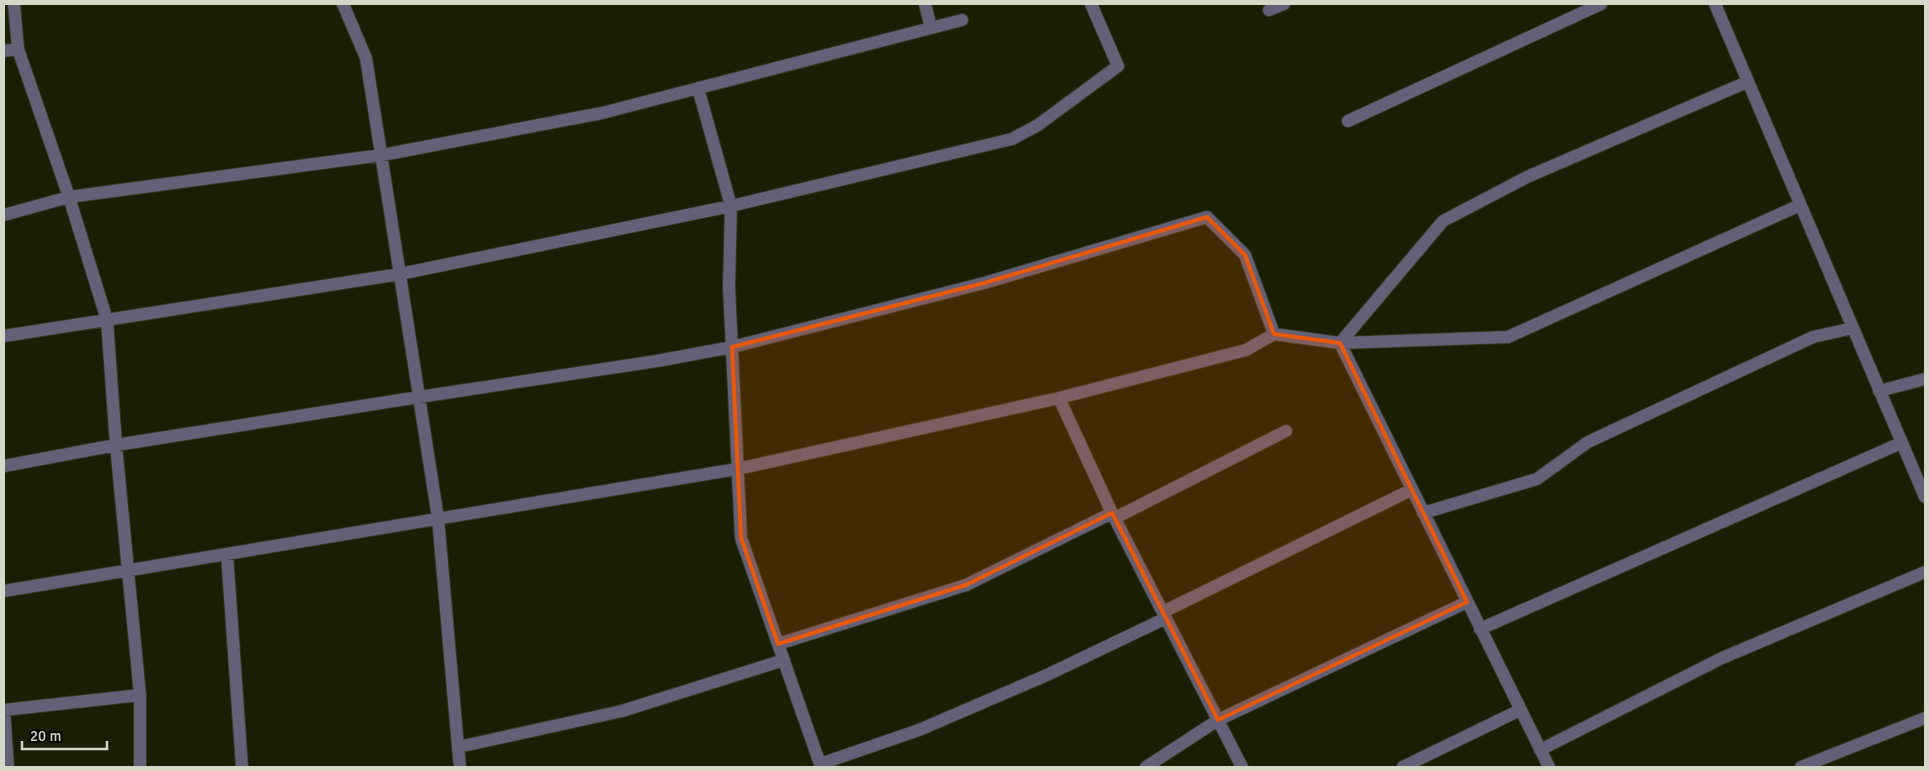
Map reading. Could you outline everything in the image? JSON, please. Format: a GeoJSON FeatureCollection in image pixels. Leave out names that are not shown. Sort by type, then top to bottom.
{"type":"FeatureCollection","features":[{"type":"Feature","properties":{"kind":"street"},"geometry":{"type":"LineString","coordinates":[[14,4],[18,49],[69,197],[107,320],[116,445],[140,695],[140,767]]}},
{"type":"Feature","properties":{"kind":"street"},"geometry":{"type":"LineString","coordinates":[[343,4],[366,58],[438,518],[460,767]]}},
{"type":"Feature","properties":{"kind":"street"},"geometry":{"type":"LineString","coordinates":[[925,4],[931,28]]}},
{"type":"Feature","properties":{"kind":"street"},"geometry":{"type":"LineString","coordinates":[[4,336],[400,274],[731,206],[1012,139],[1038,125],[1118,66],[1090,4]]}},
{"type":"Feature","properties":{"kind":"street"},"geometry":{"type":"LineString","coordinates":[[1269,10],[1284,4]]}},
{"type":"Feature","properties":{"kind":"street"},"geometry":{"type":"LineString","coordinates":[[1348,121],[1601,4]]}},
{"type":"Feature","properties":{"kind":"street"},"geometry":{"type":"LineString","coordinates":[[1715,4],[1925,497]]}},
{"type":"Feature","properties":{"kind":"street"},"geometry":{"type":"LineString","coordinates":[[4,215],[69,197],[382,155],[602,113],[962,20]]}},
{"type":"Feature","properties":{"kind":"street"},"geometry":{"type":"LineString","coordinates":[[4,51],[18,49]]}},
{"type":"Feature","properties":{"kind":"street"},"geometry":{"type":"LineString","coordinates":[[1340,342],[1443,221],[1527,177],[1747,82]]}},
{"type":"Feature","properties":{"kind":"street"},"geometry":{"type":"LineString","coordinates":[[698,88],[731,206],[728,287],[741,538],[821,766],[928,726],[1047,675],[1411,490]]}},
{"type":"Feature","properties":{"kind":"street"},"geometry":{"type":"LineString","coordinates":[[4,591],[737,469],[1059,398],[1246,350],[1274,334],[1340,342],[1508,337],[1800,205]]}},
{"type":"Feature","properties":{"kind":"street"},"geometry":{"type":"LineString","coordinates":[[4,466],[116,445],[419,396],[657,361],[732,347],[984,283],[1207,217],[1245,255],[1274,334]]}},
{"type":"Feature","properties":{"kind":"street"},"geometry":{"type":"LineString","coordinates":[[1423,513],[1537,479],[1588,442],[1813,337],[1852,328]]}},
{"type":"Feature","properties":{"kind":"street"},"geometry":{"type":"LineString","coordinates":[[1340,342],[1411,490],[1549,767]]}},
{"type":"Feature","properties":{"kind":"street"},"geometry":{"type":"LineString","coordinates":[[1879,391],[1925,379]]}},
{"type":"Feature","properties":{"kind":"street"},"geometry":{"type":"LineString","coordinates":[[1059,398],[1114,516],[1242,767]]}},
{"type":"Feature","properties":{"kind":"street"},"geometry":{"type":"LineString","coordinates":[[778,644],[966,585],[1114,516],[1286,431]]}},
{"type":"Feature","properties":{"kind":"street"},"geometry":{"type":"LineString","coordinates":[[1480,630],[1563,591],[1901,443]]}},
{"type":"Feature","properties":{"kind":"street"},"geometry":{"type":"LineString","coordinates":[[227,554],[242,767]]}},
{"type":"Feature","properties":{"kind":"street"},"geometry":{"type":"LineString","coordinates":[[1540,750],[1722,658],[1925,572]]}},
{"type":"Feature","properties":{"kind":"street"},"geometry":{"type":"LineString","coordinates":[[1146,767],[1218,720],[1467,602]]}},
{"type":"Feature","properties":{"kind":"street"},"geometry":{"type":"LineString","coordinates":[[458,747],[622,711],[784,660]]}},
{"type":"Feature","properties":{"kind":"street"},"geometry":{"type":"LineString","coordinates":[[8,767],[4,710],[140,695]]}},
{"type":"Feature","properties":{"kind":"street"},"geometry":{"type":"LineString","coordinates":[[1403,767],[1520,710]]}},
{"type":"Feature","properties":{"kind":"street"},"geometry":{"type":"LineString","coordinates":[[1802,767],[1925,718]]}},
{"type":"Feature","properties":{"kind":"highlighted area"},"geometry":{"type":"Polygon","coordinates":[[[1207,217],[1245,255],[1274,334],[1340,343],[1467,602],[1218,720],[1112,513],[966,585],[778,644],[741,538],[732,347],[984,283],[1207,217]]]}}]}
